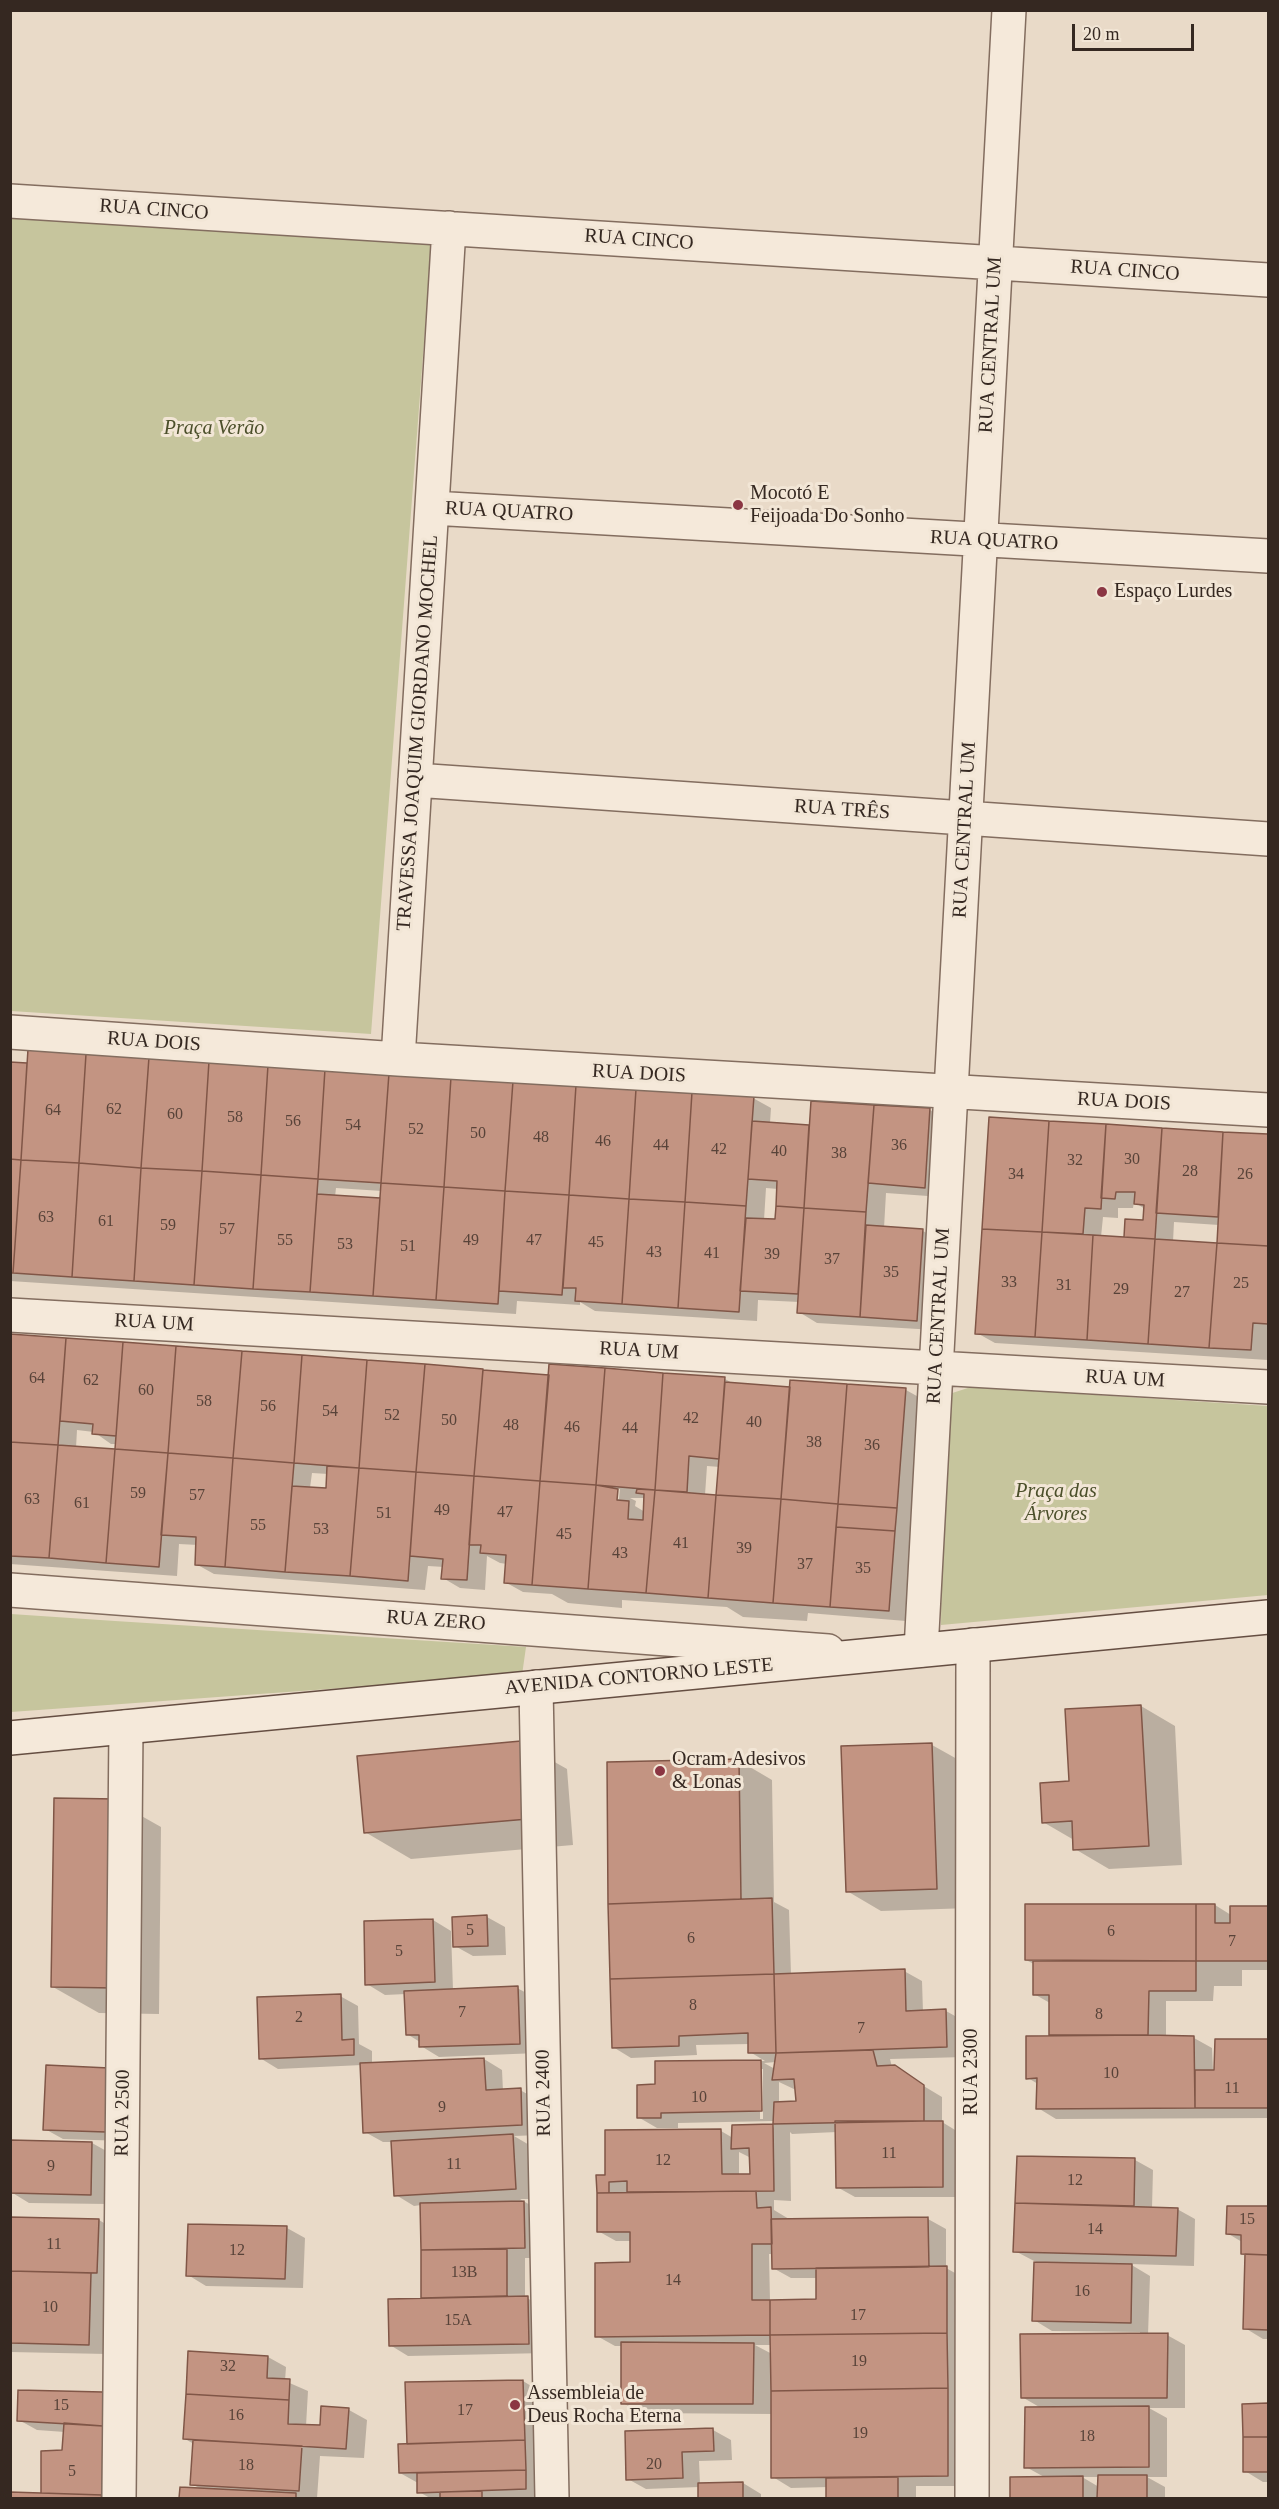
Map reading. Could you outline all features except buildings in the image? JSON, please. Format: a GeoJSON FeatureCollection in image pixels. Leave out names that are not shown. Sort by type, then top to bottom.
{"type":"FeatureCollection","features":[{"type":"Feature","properties":{"kind":"street","name":"RUA CENTRAL UM"},"geometry":{"type":"LineString","coordinates":[[921,1650],[1009,10]]}},
{"type":"Feature","properties":{"kind":"street","name":"RUA CINCO"},"geometry":{"type":"LineString","coordinates":[[10,201],[1269,280]]}},
{"type":"Feature","properties":{"kind":"street","name":"TRAVESSA JOAQUIM GIORDANO MOCHEL"},"geometry":{"type":"LineString","coordinates":[[398,1059],[449,228]]}},
{"type":"Feature","properties":{"kind":"street","name":"RUA QUATRO"},"geometry":{"type":"LineString","coordinates":[[432,508],[1269,556]]}},
{"type":"Feature","properties":{"kind":"street","name":"RUA TRÊS"},"geometry":{"type":"LineString","coordinates":[[415,780],[1269,839]]}},
{"type":"Feature","properties":{"kind":"street","name":"RUA DOIS"},"geometry":{"type":"LineString","coordinates":[[10,1032],[398,1059],[1269,1110]]}},
{"type":"Feature","properties":{"kind":"street","name":"RUA UM"},"geometry":{"type":"LineString","coordinates":[[10,1315],[1269,1387]]}},
{"type":"Feature","properties":{"kind":"street","name":"RUA ZERO"},"geometry":{"type":"LineString","coordinates":[[10,1590],[823,1650],[862,1656]]}},
{"type":"Feature","properties":{"kind":"street","name":"AVENIDA CONTORNO LESTE"},"geometry":{"type":"LineString","coordinates":[[10,1738],[1269,1617]]}},
{"type":"Feature","properties":{"kind":"street","name":"RUA 2300"},"geometry":{"type":"LineString","coordinates":[[972,2499],[973,1645]]}},
{"type":"Feature","properties":{"kind":"street","name":"RUA 2400"},"geometry":{"type":"LineString","coordinates":[[536,1687],[552,2499]]}},
{"type":"Feature","properties":{"kind":"street","name":"RUA 2500"},"geometry":{"type":"LineString","coordinates":[[119,2499],[126,1726]]}},
{"type":"Feature","properties":{"kind":"green space","name":"Praça Verão"},"geometry":{"type":"Polygon","coordinates":[[[10,214],[432,238],[371,1034],[11,1011],[10,214]]]}},
{"type":"Feature","properties":{"kind":"green space","name":"Praça das Árvores"},"geometry":{"type":"Polygon","coordinates":[[[971,1387],[1268,1406],[1268,1595],[941,1625],[943,1396],[971,1387]]]}},
{"type":"Feature","properties":{"kind":"green space"},"geometry":{"type":"Polygon","coordinates":[[[11,1614],[526,1647],[522,1675],[11,1712],[11,1614]]]}},
{"type":"Feature","properties":{"kind":"place","name":"Mocotó E Feijoada Do Sonho"},"geometry":{"type":"Point","coordinates":[738,505]}},
{"type":"Feature","properties":{"kind":"place","name":"Espaço Lurdes"},"geometry":{"type":"Point","coordinates":[1102,592]}},
{"type":"Feature","properties":{"kind":"place","name":"Ocram Adesivos & Lonas"},"geometry":{"type":"Point","coordinates":[660,1771]}},
{"type":"Feature","properties":{"kind":"place","name":"Assembleia de Deus Rocha Eterna"},"geometry":{"type":"Point","coordinates":[515,2405]}}]}
